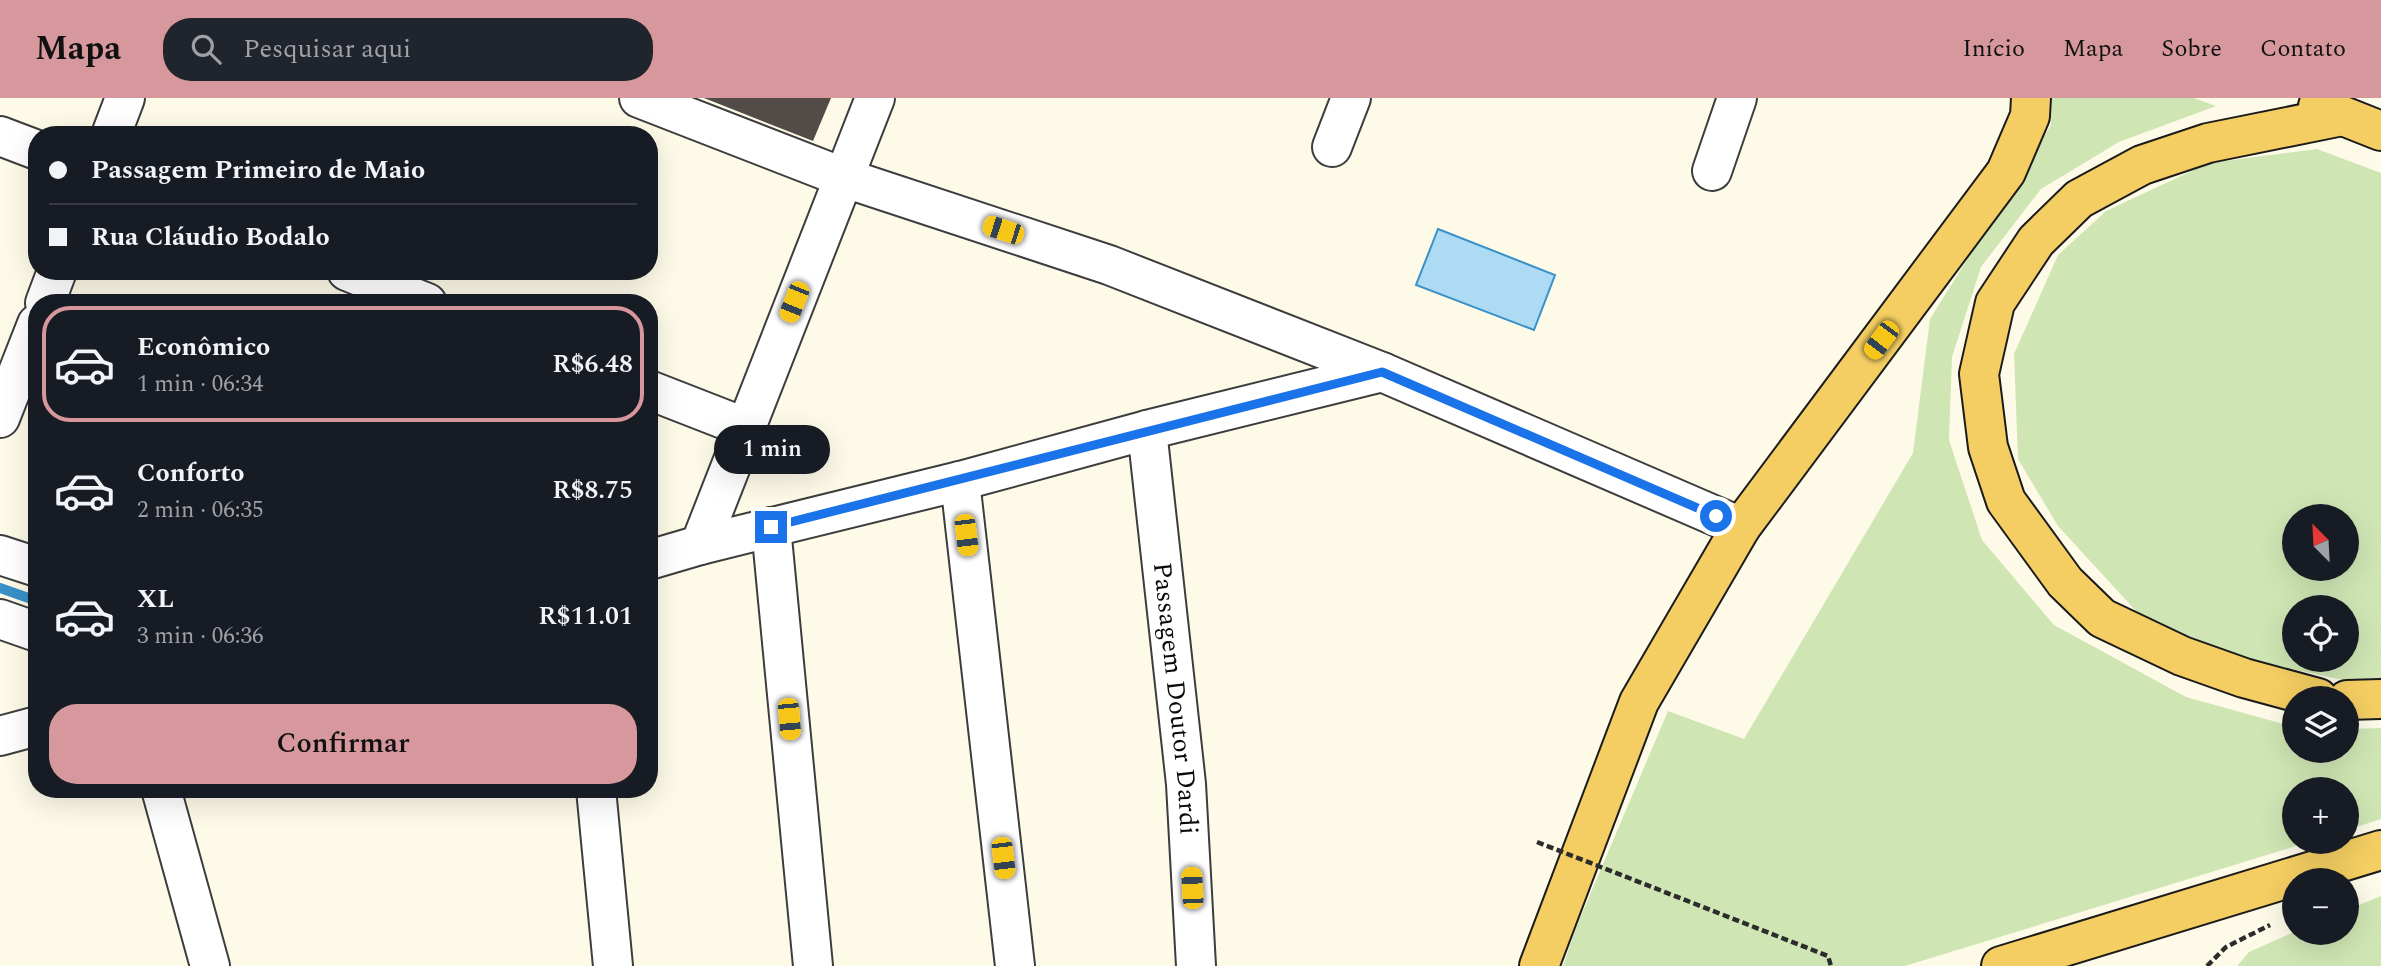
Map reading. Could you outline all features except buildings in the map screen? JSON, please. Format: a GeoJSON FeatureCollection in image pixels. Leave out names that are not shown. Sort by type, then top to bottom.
{"type":"FeatureCollection","features":[{"type":"Feature","properties":{"kind":"main road"},"geometry":{"type":"LineString","coordinates":[[1539,966],[1639,702],[1741,527],[2006,172],[2030,116],[2031,98]]}},
{"type":"Feature","properties":{"kind":"main road"},"geometry":{"type":"LineString","coordinates":[[2296,98],[2381,131]]}},
{"type":"Feature","properties":{"kind":"main road"},"geometry":{"type":"LineString","coordinates":[[2282,688],[2182,656],[2102,618],[2065,582],[2006,501],[1988,447],[1979,374],[1996,303],[2036,241],[2079,199],[2142,165],[2208,144],[2342,116]]}},
{"type":"Feature","properties":{"kind":"main road"},"geometry":{"type":"LineString","coordinates":[[2359,700],[2381,699]]}},
{"type":"Feature","properties":{"kind":"main road"},"geometry":{"type":"LineString","coordinates":[[2001,966],[2381,850]]}},
{"type":"Feature","properties":{"kind":"street"},"geometry":{"type":"LineString","coordinates":[[114,126],[125,98]]}},
{"type":"Feature","properties":{"kind":"street"},"geometry":{"type":"LineString","coordinates":[[639,98],[845,178],[1109,265],[1382,372],[1741,527]]}},
{"type":"Feature","properties":{"kind":"street"},"geometry":{"type":"LineString","coordinates":[[700,545],[875,98]]}},
{"type":"Feature","properties":{"kind":"street"},"geometry":{"type":"LineString","coordinates":[[1332,147],[1351,98]]}},
{"type":"Feature","properties":{"kind":"street"},"geometry":{"type":"LineString","coordinates":[[1712,172],[1737,98]]}},
{"type":"Feature","properties":{"kind":"street"},"geometry":{"type":"LineString","coordinates":[[0,136],[28,147]]}},
{"type":"Feature","properties":{"kind":"street"},"geometry":{"type":"LineString","coordinates":[[370,280],[404,294]]}},
{"type":"Feature","properties":{"kind":"street"},"geometry":{"type":"LineString","coordinates":[[1,410],[28,346]]}},
{"type":"Feature","properties":{"kind":"street"},"geometry":{"type":"LineString","coordinates":[[658,557],[1382,372]]}},
{"type":"Feature","properties":{"kind":"street"},"geometry":{"type":"LineString","coordinates":[[658,394],[744,427]]}},
{"type":"Feature","properties":{"kind":"street","name":"Passagem Doutor Dardi"},"geometry":{"type":"LineString","coordinates":[[1147,430],[1186,784],[1196,966]]}},
{"type":"Feature","properties":{"kind":"street"},"geometry":{"type":"LineString","coordinates":[[960,481],[1015,966]]}},
{"type":"Feature","properties":{"kind":"street"},"geometry":{"type":"LineString","coordinates":[[771,527],[813,966]]}},
{"type":"Feature","properties":{"kind":"street"},"geometry":{"type":"LineString","coordinates":[[0,555],[28,564]]}},
{"type":"Feature","properties":{"kind":"street"},"geometry":{"type":"LineString","coordinates":[[0,619],[28,629]]}},
{"type":"Feature","properties":{"kind":"street"},"geometry":{"type":"LineString","coordinates":[[0,736],[28,728]]}},
{"type":"Feature","properties":{"kind":"street"},"geometry":{"type":"LineString","coordinates":[[164,798],[210,966]]}},
{"type":"Feature","properties":{"kind":"street"},"geometry":{"type":"LineString","coordinates":[[597,798],[613,966]]}},
{"type":"Feature","properties":{"kind":"path"},"geometry":{"type":"LineString","coordinates":[[1537,842],[1828,956],[1831,966]]}},
{"type":"Feature","properties":{"kind":"path"},"geometry":{"type":"LineString","coordinates":[[2207,966],[2226,947],[2272,924]]}},
{"type":"Feature","properties":{"kind":"green space"},"geometry":{"type":"Polygon","coordinates":[[[2052,98],[2194,98],[2216,106],[2119,142],[2041,189],[1981,267],[1952,357],[1949,440],[1982,540],[2054,625],[2186,697],[2282,724],[2282,763],[2359,763],[2359,729],[2381,728],[2381,819],[2359,826],[2359,777],[2282,777],[2282,850],[1905,966],[1563,966],[1575,930],[1668,711],[1744,739],[1913,453],[1930,319],[2051,125],[2052,98]]]}},
{"type":"Feature","properties":{"kind":"green space"},"geometry":{"type":"Polygon","coordinates":[[[2317,149],[2381,173],[2381,680],[2352,682],[2306,672],[2359,672],[2359,595],[2282,595],[2282,667],[2232,656],[2136,611],[2058,526],[2018,459],[2014,354],[2058,255],[2106,211],[2209,163],[2317,149]]]}},
{"type":"Feature","properties":{"kind":"green space"},"geometry":{"type":"Polygon","coordinates":[[[2381,896],[2381,966],[2237,966],[2249,952],[2282,937],[2282,945],[2359,945],[2359,905],[2381,896]]]}},
{"type":"Feature","properties":{"kind":"water"},"geometry":{"type":"Polygon","coordinates":[[[1438,229],[1555,275],[1534,330],[1416,285],[1438,229]]]}},
{"type":"Feature","properties":{"kind":"waterway"},"geometry":{"type":"LineString","coordinates":[[0,588],[28,598]]}},
{"type":"Feature","properties":{"kind":"route"},"geometry":{"type":"LineString","coordinates":[[771,527],[1382,372],[1716,516]]}}]}
